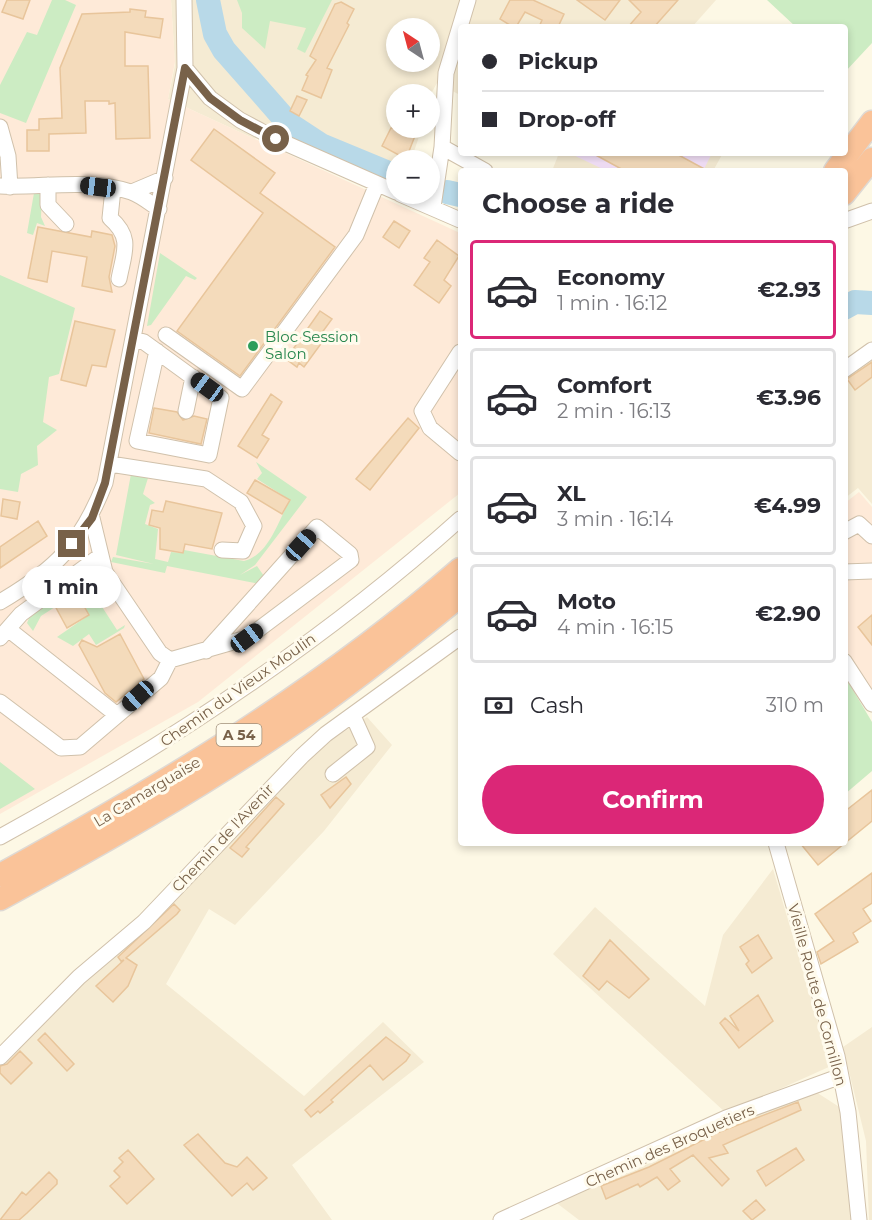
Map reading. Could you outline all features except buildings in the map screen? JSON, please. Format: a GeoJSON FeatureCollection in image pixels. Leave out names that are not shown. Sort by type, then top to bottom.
{"type":"FeatureCollection","features":[{"type":"Feature","properties":{"kind":"highway"},"geometry":{"type":"LineString","coordinates":[[848,154],[872,122]]}},
{"type":"Feature","properties":{"kind":"highway"},"geometry":{"type":"LineString","coordinates":[[837,168],[846,156]]}},
{"type":"Feature","properties":{"kind":"highway"},"geometry":{"type":"LineString","coordinates":[[848,189],[872,159]]}},
{"type":"Feature","properties":{"kind":"highway","name":"La Camarguaise"},"geometry":{"type":"LineString","coordinates":[[0,875],[116,811],[260,722],[383,632],[458,571]]}},
{"type":"Feature","properties":{"kind":"highway","name":"La Camarguaise"},"geometry":{"type":"LineString","coordinates":[[0,899],[126,830],[291,726],[398,647],[458,598]]}},
{"type":"Feature","properties":{"kind":"street"},"geometry":{"type":"LineString","coordinates":[[0,602],[37,580],[62,558],[92,518],[110,464],[185,68],[184,0]]}},
{"type":"Feature","properties":{"kind":"street"},"geometry":{"type":"LineString","coordinates":[[461,24],[468,0]]}},
{"type":"Feature","properties":{"kind":"street"},"geometry":{"type":"LineString","coordinates":[[433,207],[441,153],[446,73],[458,33]]}},
{"type":"Feature","properties":{"kind":"street"},"geometry":{"type":"LineString","coordinates":[[185,68],[210,98],[240,120],[276,139],[386,188]]}},
{"type":"Feature","properties":{"kind":"street"},"geometry":{"type":"LineString","coordinates":[[180,99],[210,98]]}},
{"type":"Feature","properties":{"kind":"street"},"geometry":{"type":"LineString","coordinates":[[0,127],[8,156],[5,186],[48,185],[113,189],[132,192],[159,209]]}},
{"type":"Feature","properties":{"kind":"street"},"geometry":{"type":"LineString","coordinates":[[441,153],[464,168]]}},
{"type":"Feature","properties":{"kind":"street"},"geometry":{"type":"LineString","coordinates":[[441,153],[478,168]]}},
{"type":"Feature","properties":{"kind":"street"},"geometry":{"type":"LineString","coordinates":[[132,192],[165,178]]}},
{"type":"Feature","properties":{"kind":"street"},"geometry":{"type":"LineString","coordinates":[[166,335],[242,389],[356,235],[377,184]]}},
{"type":"Feature","properties":{"kind":"street"},"geometry":{"type":"LineString","coordinates":[[48,185],[48,205],[66,224]]}},
{"type":"Feature","properties":{"kind":"street"},"geometry":{"type":"LineString","coordinates":[[113,189],[110,218],[120,226],[127,240],[119,279]]}},
{"type":"Feature","properties":{"kind":"street"},"geometry":{"type":"LineString","coordinates":[[426,204],[458,219]]}},
{"type":"Feature","properties":{"kind":"street"},"geometry":{"type":"LineString","coordinates":[[848,220],[872,211]]}},
{"type":"Feature","properties":{"kind":"street"},"geometry":{"type":"LineString","coordinates":[[133,339],[144,342],[157,351],[193,377],[221,398],[209,455],[137,441],[157,351]]}},
{"type":"Feature","properties":{"kind":"street"},"geometry":{"type":"LineString","coordinates":[[848,367],[872,350]]}},
{"type":"Feature","properties":{"kind":"street"},"geometry":{"type":"LineString","coordinates":[[458,355],[422,411],[430,428],[458,451]]}},
{"type":"Feature","properties":{"kind":"street"},"geometry":{"type":"LineString","coordinates":[[186,411],[193,377]]}},
{"type":"Feature","properties":{"kind":"street"},"geometry":{"type":"LineString","coordinates":[[110,464],[206,479],[241,502],[254,526],[243,551],[222,550]]}},
{"type":"Feature","properties":{"kind":"street"},"geometry":{"type":"LineString","coordinates":[[92,518],[105,572],[160,653],[170,660],[206,651],[247,638],[351,560],[350,554],[317,527],[206,651]]}},
{"type":"Feature","properties":{"kind":"street","name":"Chemin du Vieux Moulin"},"geometry":{"type":"LineString","coordinates":[[0,837],[121,770],[202,718],[348,612],[458,521]]}},
{"type":"Feature","properties":{"kind":"street"},"geometry":{"type":"LineString","coordinates":[[848,530],[859,524],[872,536]]}},
{"type":"Feature","properties":{"kind":"street"},"geometry":{"type":"LineString","coordinates":[[100,556],[21,614],[4,633],[117,715]]}},
{"type":"Feature","properties":{"kind":"street"},"geometry":{"type":"LineString","coordinates":[[848,572],[872,572]]}},
{"type":"Feature","properties":{"kind":"street","name":"Chemin de l'Avenir"},"geometry":{"type":"LineString","coordinates":[[0,1057],[79,977],[144,922],[268,788],[326,734],[458,638]]}},
{"type":"Feature","properties":{"kind":"street"},"geometry":{"type":"LineString","coordinates":[[0,702],[61,748],[80,747],[161,678],[170,660]]}},
{"type":"Feature","properties":{"kind":"street"},"geometry":{"type":"LineString","coordinates":[[848,667],[872,704]]}},
{"type":"Feature","properties":{"kind":"street"},"geometry":{"type":"LineString","coordinates":[[333,774],[368,747],[353,716]]}},
{"type":"Feature","properties":{"kind":"street","name":"Vieille Route de Cornillon"},"geometry":{"type":"LineString","coordinates":[[777,846],[841,1076],[848,1113],[859,1220]]}},
{"type":"Feature","properties":{"kind":"street","name":"Chemin des Broquetiers"},"geometry":{"type":"LineString","coordinates":[[501,1220],[726,1118],[841,1076]]}},
{"type":"Feature","properties":{"kind":"shaded area"},"geometry":{"type":"Polygon","coordinates":[[[0,0],[171,0],[175,62],[168,99],[386,199],[386,204],[397,204],[458,232],[458,495],[198,702],[0,814],[0,0]]]}},
{"type":"Feature","properties":{"kind":"shaded area"},"geometry":{"type":"Polygon","coordinates":[[[171,0],[716,0],[695,24],[458,24],[458,94],[437,83],[386,84],[386,138],[419,138],[414,150],[386,150],[386,164],[264,123],[255,139],[168,99],[175,65],[171,0]]]}},
{"type":"Feature","properties":{"kind":"shaded area"},"geometry":{"type":"Polygon","coordinates":[[[558,156],[721,156],[715,168],[553,168],[558,156]]]}},
{"type":"Feature","properties":{"kind":"shaded area"},"geometry":{"type":"Polygon","coordinates":[[[575,156],[710,156],[704,168],[601,168],[575,156]]]}},
{"type":"Feature","properties":{"kind":"shaded area"},"geometry":{"type":"Polygon","coordinates":[[[872,353],[872,504],[858,488],[848,496],[848,373],[872,353]]]}},
{"type":"Feature","properties":{"kind":"shaded area"},"geometry":{"type":"Polygon","coordinates":[[[859,492],[872,507],[872,690],[848,653],[848,501],[859,492]]]}},
{"type":"Feature","properties":{"kind":"shaded area"},"geometry":{"type":"Polygon","coordinates":[[[367,717],[392,745],[324,831],[235,925],[209,909],[166,984],[304,1096],[383,1022],[424,1062],[292,1165],[332,1220],[0,1220],[0,1061],[311,753],[367,717]]]}},
{"type":"Feature","properties":{"kind":"shaded area"},"geometry":{"type":"Polygon","coordinates":[[[773,869],[831,1066],[726,1113],[553,954],[595,907],[705,1006],[723,935],[773,869]]]}},
{"type":"Feature","properties":{"kind":"shaded area"},"geometry":{"type":"Polygon","coordinates":[[[872,1027],[872,1220],[869,1220],[866,1141],[843,1047],[872,1027]]]}},
{"type":"Feature","properties":{"kind":"shaded area"},"geometry":{"type":"Polygon","coordinates":[[[816,1092],[844,1110],[856,1220],[579,1220],[554,1201],[648,1164],[723,1125],[816,1092]]]}},
{"type":"Feature","properties":{"kind":"green space"},"geometry":{"type":"Polygon","coordinates":[[[52,0],[65,0],[76,5],[26,123],[0,113],[0,85],[27,32],[37,35],[52,0]]]}},
{"type":"Feature","properties":{"kind":"green space"},"geometry":{"type":"Polygon","coordinates":[[[237,0],[332,0],[305,53],[297,49],[306,28],[270,21],[265,49],[242,28],[242,13],[237,0]]]}},
{"type":"Feature","properties":{"kind":"green space"},"geometry":{"type":"Polygon","coordinates":[[[767,0],[872,0],[872,43],[848,69],[848,24],[793,24],[767,0]]]}},
{"type":"Feature","properties":{"kind":"green space"},"geometry":{"type":"Polygon","coordinates":[[[34,193],[42,194],[41,217],[45,226],[37,223],[33,235],[27,233],[34,193]]]}},
{"type":"Feature","properties":{"kind":"green space"},"geometry":{"type":"Polygon","coordinates":[[[160,253],[197,278],[195,280],[186,276],[151,325],[147,326],[160,253]]]}},
{"type":"Feature","properties":{"kind":"green space"},"geometry":{"type":"Polygon","coordinates":[[[0,275],[75,308],[59,374],[49,377],[43,422],[57,430],[37,446],[38,465],[21,474],[18,492],[0,489],[0,275]]]}},
{"type":"Feature","properties":{"kind":"green space"},"geometry":{"type":"Polygon","coordinates":[[[256,462],[307,497],[255,565],[240,575],[257,566],[266,579],[260,584],[167,566],[165,573],[111,562],[113,557],[154,564],[116,555],[131,474],[148,478],[143,494],[155,503],[150,505],[145,524],[158,529],[155,559],[168,562],[171,552],[183,553],[184,550],[244,561],[253,558],[266,545],[290,500],[257,479],[262,473],[256,462]]]}},
{"type":"Feature","properties":{"kind":"green space"},"geometry":{"type":"Polygon","coordinates":[[[86,573],[85,577],[96,595],[85,602],[75,592],[54,604],[55,607],[41,616],[33,631],[27,623],[30,616],[86,573]]]}},
{"type":"Feature","properties":{"kind":"green space"},"geometry":{"type":"Polygon","coordinates":[[[97,599],[117,630],[125,625],[124,628],[96,645],[89,634],[73,646],[57,637],[89,615],[85,609],[97,599]]]}},
{"type":"Feature","properties":{"kind":"green space"},"geometry":{"type":"Polygon","coordinates":[[[848,682],[872,722],[872,771],[848,791],[848,682]]]}},
{"type":"Feature","properties":{"kind":"green space"},"geometry":{"type":"Polygon","coordinates":[[[0,762],[35,789],[0,809],[0,762]]]}},
{"type":"Feature","properties":{"kind":"waterway"},"geometry":{"type":"LineString","coordinates":[[208,0],[215,34],[224,50],[289,124],[321,145],[386,172]]}},
{"type":"Feature","properties":{"kind":"waterway"},"geometry":{"type":"LineString","coordinates":[[447,192],[458,195]]}},
{"type":"Feature","properties":{"kind":"waterway"},"geometry":{"type":"LineString","coordinates":[[848,306],[855,302],[872,303]]}},
{"type":"Feature","properties":{"kind":"place","name":"Bloc Session Salon"},"geometry":{"type":"Point","coordinates":[253,346]}},
{"type":"Feature","properties":{"kind":"route"},"geometry":{"type":"LineString","coordinates":[[72,544],[92,518],[105,483],[185,68],[210,98],[224,109],[276,139]]}}]}
